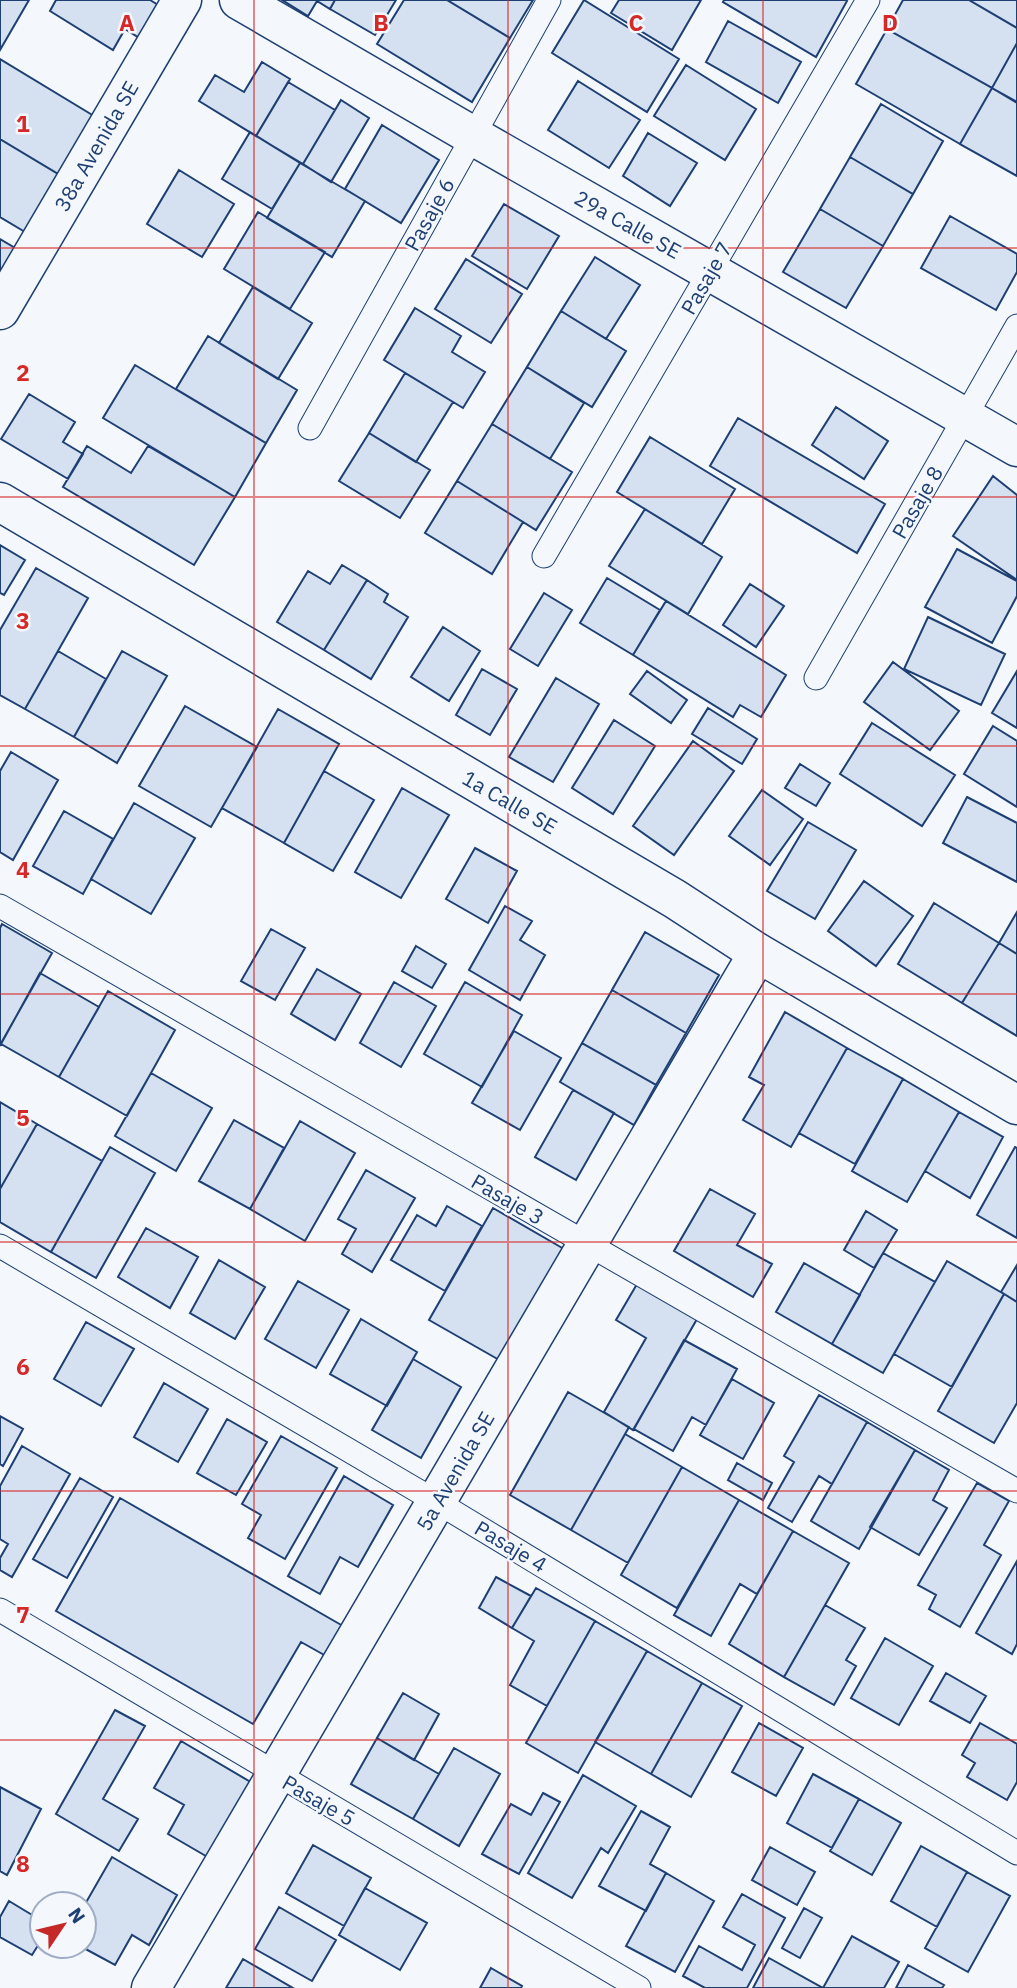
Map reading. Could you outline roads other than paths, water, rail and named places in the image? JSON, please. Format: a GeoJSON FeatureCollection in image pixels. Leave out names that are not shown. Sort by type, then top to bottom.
{"type":"FeatureCollection","features":[{"type":"Feature","properties":{"kind":"street","name":"38a Avenida SE"},"geometry":{"type":"LineString","coordinates":[[5,300],[182,0]]}},
{"type":"Feature","properties":{"kind":"street","name":"29a Calle SE"},"geometry":{"type":"LineString","coordinates":[[239,0],[1017,447]]}},
{"type":"Feature","properties":{"kind":"street","name":"1a Calle SE"},"geometry":{"type":"LineString","coordinates":[[0,502],[675,899],[758,953],[1017,1105]]}},
{"type":"Feature","properties":{"kind":"street","name":"5a Avenida SE"},"geometry":{"type":"LineString","coordinates":[[152,1988],[758,953]]}},
{"type":"Feature","properties":{"kind":"lane","name":"Pasaje 6"},"geometry":{"type":"LineString","coordinates":[[310,428],[549,0]]}},
{"type":"Feature","properties":{"kind":"lane","name":"Pasaje 7"},"geometry":{"type":"LineString","coordinates":[[544,556],[868,0]]}},
{"type":"Feature","properties":{"kind":"lane","name":"Pasaje 8"},"geometry":{"type":"LineString","coordinates":[[816,678],[1017,326]]}},
{"type":"Feature","properties":{"kind":"lane","name":"Pasaje 3"},"geometry":{"type":"LineString","coordinates":[[0,906],[1017,1491]]}},
{"type":"Feature","properties":{"kind":"lane","name":"Pasaje 4"},"geometry":{"type":"LineString","coordinates":[[0,1247],[437,1502],[1017,1853]]}},
{"type":"Feature","properties":{"kind":"lane","name":"Pasaje 5"},"geometry":{"type":"LineString","coordinates":[[0,1610],[639,1988]]}}]}
